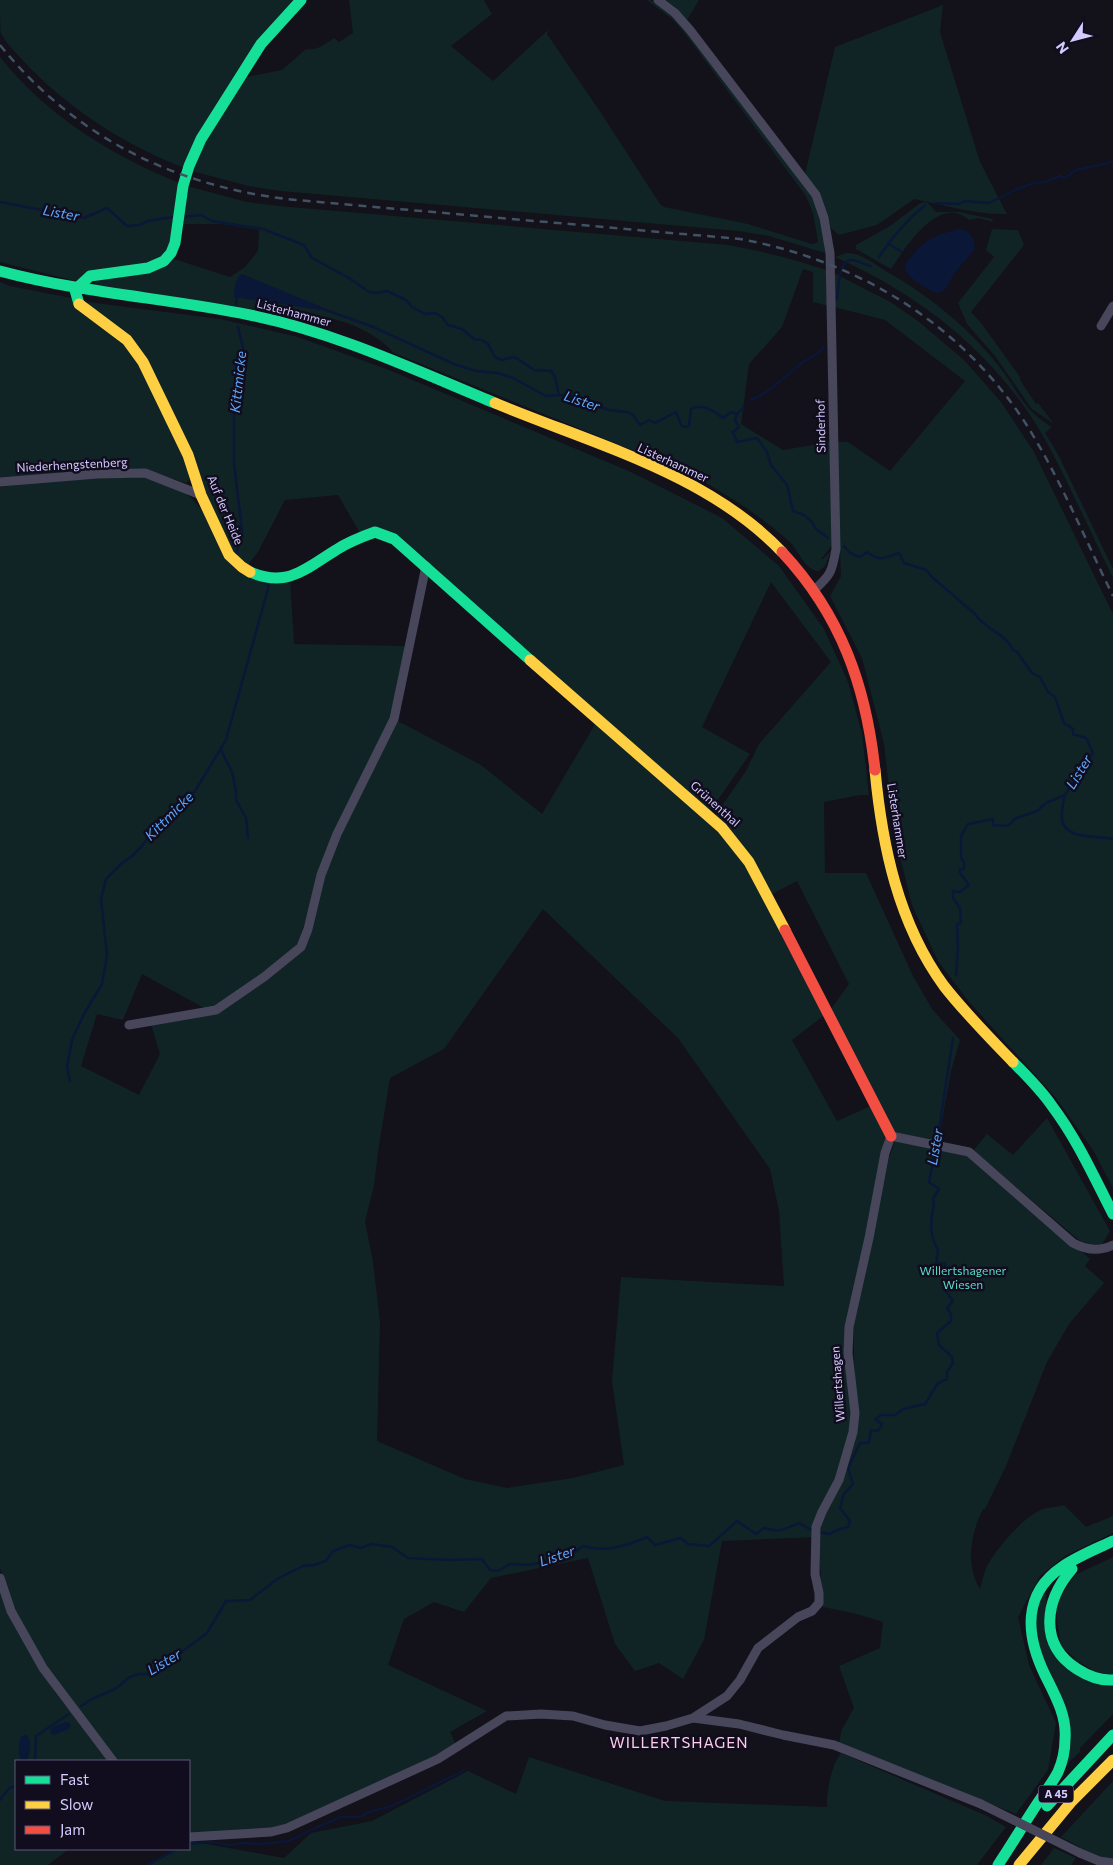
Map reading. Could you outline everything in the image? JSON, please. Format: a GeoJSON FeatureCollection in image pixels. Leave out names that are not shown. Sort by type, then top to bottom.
{"type":"FeatureCollection","features":[{"type":"Feature","properties":{"kind":"main road"},"geometry":{"type":"LineString","coordinates":[[75,290],[90,276],[148,268],[164,261],[171,253],[175,243],[183,186],[189,166],[201,139],[261,44],[301,0]]}},
{"type":"Feature","properties":{"kind":"main road","name":"Listerhammer"},"geometry":{"type":"LineString","coordinates":[[0,271],[75,290],[249,315],[308,330],[399,363],[650,466],[726,505],[768,538],[813,591],[839,635],[860,688],[872,736],[881,828],[891,872],[906,915],[922,950],[946,986],[980,1028],[1043,1094],[1063,1122],[1113,1214]]}},
{"type":"Feature","properties":{"kind":"main road","name":"Auf der Heide"},"geometry":{"type":"LineString","coordinates":[[75,290],[80,305],[127,340],[143,362],[188,455],[201,495],[234,562],[247,571],[272,579],[292,576],[350,542],[375,532],[394,539],[426,566]]}},
{"type":"Feature","properties":{"kind":"main road","name":"Grünenthal"},"geometry":{"type":"LineString","coordinates":[[426,566],[697,807],[712,817],[740,847],[760,881],[891,1136]]}},
{"type":"Feature","properties":{"kind":"main road"},"geometry":{"type":"LineString","coordinates":[[1001,1861],[1058,1772],[1064,1756],[1066,1741],[1062,1712],[1034,1650],[1030,1635],[1033,1606],[1045,1582],[1056,1571],[1113,1541]]}},
{"type":"Feature","properties":{"kind":"main road"},"geometry":{"type":"LineString","coordinates":[[1113,1546],[1075,1566],[1063,1578],[1056,1588],[1051,1602],[1049,1618],[1050,1632],[1055,1646],[1064,1659],[1077,1670],[1094,1678],[1113,1680]]}},
{"type":"Feature","properties":{"kind":"main road","name":"A 45"},"geometry":{"type":"LineString","coordinates":[[1001,1861],[1061,1789],[1113,1735]]}},
{"type":"Feature","properties":{"kind":"main road","name":"A 45"},"geometry":{"type":"LineString","coordinates":[[1019,1865],[1072,1801],[1113,1760]]}},
{"type":"Feature","properties":{"kind":"street","name":"Sinderhof"},"geometry":{"type":"LineString","coordinates":[[658,0],[675,13],[690,30],[816,195],[829,236],[836,549],[832,569],[826,580],[813,591]]}},
{"type":"Feature","properties":{"kind":"street"},"geometry":{"type":"LineString","coordinates":[[1101,326],[1113,306]]}},
{"type":"Feature","properties":{"kind":"street","name":"Niederhengstenberg"},"geometry":{"type":"LineString","coordinates":[[0,482],[97,474],[145,473],[201,495]]}},
{"type":"Feature","properties":{"kind":"street"},"geometry":{"type":"LineString","coordinates":[[129,1025],[216,1010],[264,977],[301,947],[308,929],[322,875],[337,834],[394,720],[426,566]]}},
{"type":"Feature","properties":{"kind":"street"},"geometry":{"type":"LineString","coordinates":[[891,1136],[970,1152],[1073,1243],[1083,1248],[1106,1248],[1113,1245]]}},
{"type":"Feature","properties":{"kind":"street","name":"Willertshagen"},"geometry":{"type":"LineString","coordinates":[[693,1718],[727,1696],[740,1680],[758,1648],[798,1617],[812,1611],[819,1603],[815,1574],[815,1532],[822,1512],[839,1480],[853,1432],[855,1413],[848,1353],[849,1327],[869,1238],[885,1153],[891,1136]]}},
{"type":"Feature","properties":{"kind":"street"},"geometry":{"type":"LineString","coordinates":[[0,1578],[10,1611],[43,1668],[112,1760]]}},
{"type":"Feature","properties":{"kind":"street"},"geometry":{"type":"LineString","coordinates":[[190,1838],[271,1832],[287,1828],[438,1759],[506,1716],[541,1714],[573,1716],[605,1725],[640,1731],[693,1718],[739,1724],[834,1745],[980,1804],[1080,1853],[1099,1861],[1113,1863]]}},
{"type":"Feature","properties":{"kind":"green space"},"geometry":{"type":"Polygon","coordinates":[[[0,0],[298,0],[184,168],[142,149],[102,126],[83,114],[48,85],[15,52],[1,34],[0,0]]]}},
{"type":"Feature","properties":{"kind":"green space"},"geometry":{"type":"Polygon","coordinates":[[[349,0],[484,0],[492,14],[451,46],[493,81],[548,30],[547,34],[660,204],[664,207],[748,224],[812,244],[817,243],[813,213],[806,196],[683,31],[672,19],[647,0],[658,3],[686,30],[812,197],[822,225],[825,253],[769,236],[739,231],[281,191],[248,186],[192,171],[203,143],[242,78],[282,70],[306,49],[317,48],[334,38],[339,42],[353,33],[349,0]]]}},
{"type":"Feature","properties":{"kind":"green space"},"geometry":{"type":"Polygon","coordinates":[[[666,0],[699,0],[687,20],[666,0]]]}},
{"type":"Feature","properties":{"kind":"green space"},"geometry":{"type":"Polygon","coordinates":[[[943,5],[940,32],[980,162],[1007,214],[972,211],[914,199],[877,225],[839,235],[831,228],[824,208],[805,174],[835,47],[943,5]]]}},
{"type":"Feature","properties":{"kind":"green space"},"geometry":{"type":"Polygon","coordinates":[[[0,57],[38,98],[82,132],[130,160],[180,183],[172,243],[158,262],[76,281],[0,262],[0,57]]]}},
{"type":"Feature","properties":{"kind":"green space"},"geometry":{"type":"Polygon","coordinates":[[[187,186],[247,202],[279,206],[728,245],[802,262],[826,270],[828,306],[813,302],[813,272],[803,269],[782,327],[749,364],[741,424],[783,450],[828,441],[832,444],[833,544],[821,559],[831,551],[825,566],[819,571],[810,568],[790,542],[766,522],[686,472],[394,353],[368,332],[353,325],[321,316],[272,312],[93,285],[101,277],[151,269],[174,259],[230,277],[245,267],[258,251],[259,230],[221,224],[181,224],[187,186]]]}},
{"type":"Feature","properties":{"kind":"green space"},"geometry":{"type":"Polygon","coordinates":[[[924,202],[928,203],[936,212],[959,212],[992,219],[993,222],[979,218],[969,220],[958,213],[946,213],[935,218],[914,237],[891,269],[856,249],[856,245],[890,226],[924,202]]]}},
{"type":"Feature","properties":{"kind":"green space"},"geometry":{"type":"Polygon","coordinates":[[[992,229],[1018,230],[1024,245],[971,312],[982,324],[1020,377],[1020,380],[1036,404],[1038,403],[1054,424],[1032,409],[995,356],[967,324],[958,303],[994,257],[986,250],[992,229]]]}},
{"type":"Feature","properties":{"kind":"green space"},"geometry":{"type":"Polygon","coordinates":[[[846,253],[856,254],[871,261],[931,300],[986,350],[1033,413],[1052,427],[1045,433],[1059,456],[1113,569],[1113,578],[1046,441],[1027,410],[1005,382],[956,332],[928,310],[868,273],[835,257],[846,253]]]}},
{"type":"Feature","properties":{"kind":"green space"},"geometry":{"type":"Polygon","coordinates":[[[834,273],[892,303],[918,321],[964,360],[1001,402],[1034,452],[1113,614],[1113,1188],[1093,1150],[1056,1098],[969,1002],[938,961],[912,905],[894,833],[884,744],[862,658],[830,596],[841,576],[836,442],[848,442],[890,471],[965,381],[885,320],[834,307],[834,273]]]}},
{"type":"Feature","properties":{"kind":"green space"},"geometry":{"type":"Polygon","coordinates":[[[0,282],[10,286],[71,298],[126,344],[141,366],[184,456],[191,478],[186,483],[147,470],[54,473],[0,481],[0,282]]]}},
{"type":"Feature","properties":{"kind":"green space"},"geometry":{"type":"Polygon","coordinates":[[[88,302],[220,319],[298,337],[389,370],[631,472],[722,518],[779,566],[824,629],[848,682],[862,734],[869,795],[824,802],[825,873],[866,873],[913,976],[932,1009],[960,1040],[951,1071],[938,1143],[893,1135],[829,1012],[849,984],[797,881],[772,894],[715,816],[746,771],[759,744],[831,662],[771,582],[702,727],[750,754],[710,811],[395,536],[360,533],[338,495],[285,500],[258,552],[248,565],[232,553],[147,364],[88,309],[88,302]]]}},
{"type":"Feature","properties":{"kind":"green space","name":"Willertshagener Wiesen"},"geometry":{"type":"Polygon","coordinates":[[[97,475],[141,476],[165,482],[179,489],[201,508],[231,564],[290,578],[294,644],[407,646],[392,718],[334,832],[298,944],[288,956],[217,1006],[206,1009],[142,974],[123,1020],[97,1014],[81,1066],[139,1095],[160,1054],[151,1024],[212,1013],[305,946],[324,876],[340,836],[396,720],[481,765],[542,814],[597,721],[736,848],[826,1014],[792,1040],[837,1121],[871,1106],[885,1137],[867,1237],[847,1324],[856,1412],[853,1324],[889,1158],[895,1141],[962,1151],[975,1159],[1090,1259],[1085,1266],[1104,1283],[1069,1324],[1047,1362],[1006,1466],[979,1518],[971,1549],[972,1570],[980,1589],[987,1566],[997,1551],[1018,1526],[1034,1514],[1044,1509],[1064,1505],[1086,1527],[1113,1516],[1113,1533],[1065,1556],[1040,1576],[1018,1617],[1029,1665],[1056,1723],[1048,1770],[1016,1814],[839,1743],[842,1729],[854,1708],[839,1666],[880,1648],[883,1622],[823,1607],[818,1537],[722,1541],[704,1640],[683,1679],[659,1663],[635,1671],[615,1644],[588,1558],[491,1578],[464,1612],[434,1602],[404,1619],[388,1665],[487,1711],[450,1732],[456,1745],[368,1790],[271,1830],[190,1834],[190,1760],[116,1760],[46,1667],[14,1612],[0,1568],[0,487],[97,475]],[[543,909],[444,1049],[390,1078],[374,1186],[365,1221],[373,1262],[380,1322],[377,1441],[465,1479],[507,1488],[573,1478],[624,1465],[612,1381],[621,1277],[784,1286],[779,1211],[770,1169],[678,1038],[543,909]]]}},
{"type":"Feature","properties":{"kind":"green space"},"geometry":{"type":"Polygon","coordinates":[[[1047,1118],[1110,1231],[1102,1244],[1091,1245],[1079,1240],[973,1151],[987,1134],[1013,1155],[1047,1118]]]}},
{"type":"Feature","properties":{"kind":"green space"},"geometry":{"type":"Polygon","coordinates":[[[1113,1557],[1113,1675],[1088,1670],[1061,1646],[1055,1605],[1075,1575],[1113,1557]]]}},
{"type":"Feature","properties":{"kind":"green space"},"geometry":{"type":"Polygon","coordinates":[[[0,1587],[8,1613],[55,1692],[108,1760],[15,1760],[15,1850],[68,1850],[48,1865],[0,1865],[0,1587]]]}},
{"type":"Feature","properties":{"kind":"green space"},"geometry":{"type":"Polygon","coordinates":[[[1045,1587],[1051,1644],[1113,1683],[1113,1714],[1080,1748],[1080,1752],[1065,1766],[1070,1753],[1032,1624],[1045,1587]]]}},
{"type":"Feature","properties":{"kind":"green space"},"geometry":{"type":"Polygon","coordinates":[[[841,1753],[987,1816],[1006,1827],[977,1865],[146,1865],[172,1850],[190,1850],[190,1841],[284,1858],[311,1833],[372,1821],[468,1771],[516,1794],[529,1757],[665,1801],[827,1807],[830,1778],[841,1753]]]}},
{"type":"Feature","properties":{"kind":"green space"},"geometry":{"type":"Polygon","coordinates":[[[1113,1781],[1113,1860],[1100,1858],[1061,1837],[1113,1781]]]}},
{"type":"Feature","properties":{"kind":"green space"},"geometry":{"type":"Polygon","coordinates":[[[1054,1848],[1076,1858],[1071,1865],[1041,1865],[1054,1848]]]}},
{"type":"Feature","properties":{"kind":"water"},"geometry":{"type":"Polygon","coordinates":[[[957,229],[965,230],[971,234],[975,249],[954,274],[944,291],[937,293],[912,279],[905,266],[918,248],[939,235],[957,229]]]}},
{"type":"Feature","properties":{"kind":"water"},"geometry":{"type":"Polygon","coordinates":[[[242,274],[322,307],[321,310],[234,297],[236,281],[242,274]]]}},
{"type":"Feature","properties":{"kind":"water"},"geometry":{"type":"Polygon","coordinates":[[[69,1722],[71,1725],[69,1729],[54,1735],[51,1734],[50,1730],[53,1727],[69,1722]]]}},
{"type":"Feature","properties":{"kind":"water"},"geometry":{"type":"Polygon","coordinates":[[[26,1734],[30,1740],[27,1760],[21,1760],[19,1743],[21,1737],[26,1734]]]}},
{"type":"Feature","properties":{"kind":"waterway"},"geometry":{"type":"LineString","coordinates":[[935,203],[959,204],[965,201],[989,203],[1034,183],[1045,182],[1060,176],[1065,178],[1076,170],[1113,162]]}},
{"type":"Feature","properties":{"kind":"waterway","name":"Lister"},"geometry":{"type":"LineString","coordinates":[[0,202],[84,218],[107,208],[127,226],[173,217]]}},
{"type":"Feature","properties":{"kind":"waterway"},"geometry":{"type":"LineString","coordinates":[[879,257],[900,229],[925,205]]}},
{"type":"Feature","properties":{"kind":"waterway","name":"Lister"},"geometry":{"type":"LineString","coordinates":[[183,217],[201,215],[212,221],[263,229],[304,245],[312,258],[349,278],[369,292],[387,291],[406,300],[412,307],[425,314],[435,313],[442,317],[448,325],[462,329],[474,339],[482,340],[488,344],[495,357],[502,360],[513,357],[534,370],[551,371],[555,377],[559,395],[578,398],[588,406],[597,405],[608,410],[628,412],[633,415],[640,425],[649,420],[655,423],[676,412],[681,425],[689,426],[691,409],[695,407],[712,410],[723,418],[731,412],[737,414],[735,420],[739,427],[733,432],[737,442],[757,438],[767,452],[771,465],[787,485],[793,511],[804,515],[812,522],[815,528],[828,538]]}},
{"type":"Feature","properties":{"kind":"waterway"},"geometry":{"type":"LineString","coordinates":[[889,244],[902,252]]}},
{"type":"Feature","properties":{"kind":"waterway"},"geometry":{"type":"LineString","coordinates":[[837,299],[840,275],[844,264],[852,260],[871,266]]}},
{"type":"Feature","properties":{"kind":"waterway","name":"Kittmicke"},"geometry":{"type":"LineString","coordinates":[[236,305],[237,297]]}},
{"type":"Feature","properties":{"kind":"waterway"},"geometry":{"type":"LineString","coordinates":[[320,308],[371,326],[454,364],[476,371],[498,373],[513,378],[546,396],[559,395]]}},
{"type":"Feature","properties":{"kind":"waterway","name":"Kittmicke"},"geometry":{"type":"LineString","coordinates":[[236,556],[242,531],[234,463],[234,402],[244,352],[238,327]]}},
{"type":"Feature","properties":{"kind":"waterway"},"geometry":{"type":"LineString","coordinates":[[751,400],[767,392],[824,347]]}},
{"type":"Feature","properties":{"kind":"waterway"},"geometry":{"type":"LineString","coordinates":[[737,414],[743,408]]}},
{"type":"Feature","properties":{"kind":"waterway","name":"Lister"},"geometry":{"type":"LineString","coordinates":[[844,546],[850,553],[860,557],[867,552],[879,558],[886,558],[899,553],[904,563],[926,570],[984,624],[1010,644],[1032,673],[1040,677],[1048,692],[1055,697],[1064,723],[1073,729],[1073,734],[1086,738],[1093,753],[1065,795],[1046,803],[1037,811],[1014,819],[1008,825],[993,825],[993,819],[968,824],[961,836],[961,858],[964,862],[964,869],[960,869],[960,873],[969,885],[960,892],[953,891],[953,898],[960,908],[961,923],[957,924],[956,975]]}},
{"type":"Feature","properties":{"kind":"waterway","name":"Kittmicke"},"geometry":{"type":"LineString","coordinates":[[70,1081],[67,1067],[72,1040],[84,1014],[102,984],[107,955],[101,899],[106,879],[132,856],[151,833],[177,811],[182,802],[195,791],[226,740],[269,585],[265,583]]}},
{"type":"Feature","properties":{"kind":"waterway"},"geometry":{"type":"LineString","coordinates":[[221,750],[232,772],[236,800],[246,818],[248,838]]}},
{"type":"Feature","properties":{"kind":"waterway"},"geometry":{"type":"LineString","coordinates":[[1065,795],[1062,819],[1064,826],[1069,831],[1083,836],[1113,839]]}},
{"type":"Feature","properties":{"kind":"waterway","name":"Lister"},"geometry":{"type":"LineString","coordinates":[[937,1143],[953,1038]]}},
{"type":"Feature","properties":{"kind":"waterway","name":"Lister"},"geometry":{"type":"LineString","coordinates":[[818,1532],[830,1534],[848,1527],[850,1521],[840,1508],[844,1494],[853,1484],[848,1468],[860,1443],[869,1443],[871,1430],[878,1431],[882,1424],[875,1419],[881,1415],[895,1415],[903,1409],[925,1404],[938,1383],[947,1379],[947,1372],[953,1363],[952,1357],[939,1345],[937,1333],[951,1321],[951,1314],[947,1308],[953,1301],[946,1291],[950,1281],[944,1273],[945,1263],[936,1264],[938,1250],[931,1229],[933,1199],[939,1189],[929,1182],[936,1148]]}},
{"type":"Feature","properties":{"kind":"waterway","name":"Lister"},"geometry":{"type":"LineString","coordinates":[[81,1706],[115,1689],[130,1677],[148,1674],[164,1665],[207,1633],[226,1601],[250,1600],[277,1579],[303,1566],[326,1561],[333,1551],[350,1545],[361,1548],[372,1544],[392,1547],[408,1558],[482,1559],[490,1570],[498,1571],[510,1564],[529,1565],[547,1561],[560,1555],[574,1553],[583,1546],[599,1549],[615,1548],[647,1537],[655,1545],[681,1538],[688,1544],[709,1546],[737,1521],[756,1534],[764,1528],[782,1530],[799,1523],[813,1531]]}},
{"type":"Feature","properties":{"kind":"waterway","name":"Lister"},"geometry":{"type":"LineString","coordinates":[[35,1760],[36,1736],[69,1714]]}},
{"type":"Feature","properties":{"kind":"waterway"},"geometry":{"type":"LineString","coordinates":[[190,1844],[211,1842],[231,1845],[289,1841],[341,1817],[360,1817],[369,1812],[392,1806],[465,1770]]}},
{"type":"Feature","properties":{"kind":"waterway","name":"Lister"},"geometry":{"type":"LineString","coordinates":[[0,1800],[9,1788],[15,1786]]}},
{"type":"Feature","properties":{"kind":"waterway"},"geometry":{"type":"LineString","coordinates":[[148,1865],[175,1850]]}},
{"type":"Feature","properties":{"kind":"railway"},"geometry":{"type":"LineString","coordinates":[[0,45],[29,78],[61,107],[96,132],[132,153],[170,170],[211,184],[252,194],[296,200],[740,239],[783,249],[824,263],[864,280],[902,302],[938,327],[970,355],[1000,388],[1026,424],[1050,466],[1113,596]]}},
{"type":"Feature","properties":{"kind":"traffic: fast"},"geometry":{"type":"LineString","coordinates":[[79,304],[75,290],[90,276],[148,268],[164,261],[171,253],[175,243],[183,186],[189,166],[201,139],[261,44],[301,0]]}},
{"type":"Feature","properties":{"kind":"traffic: fast"},"geometry":{"type":"LineString","coordinates":[[0,271],[62,285],[219,309],[282,322],[374,353],[495,403]]}},
{"type":"Feature","properties":{"kind":"traffic: fast"},"geometry":{"type":"LineString","coordinates":[[250,572],[275,578],[296,574],[345,545],[375,532],[394,539],[530,660]]}},
{"type":"Feature","properties":{"kind":"traffic: fast"},"geometry":{"type":"LineString","coordinates":[[1013,1062],[1039,1089],[1061,1119],[1085,1158],[1113,1214]]}},
{"type":"Feature","properties":{"kind":"traffic: fast"},"geometry":{"type":"LineString","coordinates":[[998,1865],[1056,1776],[1063,1756],[1065,1730],[1062,1714],[1039,1660],[1031,1631],[1031,1616],[1034,1603],[1040,1590],[1049,1578],[1062,1567],[1113,1541]]}},
{"type":"Feature","properties":{"kind":"traffic: fast"},"geometry":{"type":"LineString","coordinates":[[1072,1569],[1063,1581],[1051,1608],[1051,1635],[1064,1659],[1077,1669],[1094,1678],[1113,1680]]}},
{"type":"Feature","properties":{"kind":"traffic: fast"},"geometry":{"type":"LineString","coordinates":[[1047,1806],[1113,1735]]}},
{"type":"Feature","properties":{"kind":"traffic: slow"},"geometry":{"type":"LineString","coordinates":[[79,304],[127,340],[143,362],[188,455],[201,495],[229,555],[250,572]]}},
{"type":"Feature","properties":{"kind":"traffic: slow"},"geometry":{"type":"LineString","coordinates":[[495,403],[609,447],[684,481],[719,501],[752,525],[782,552]]}},
{"type":"Feature","properties":{"kind":"traffic: slow"},"geometry":{"type":"LineString","coordinates":[[530,660],[722,828],[749,862],[785,930]]}},
{"type":"Feature","properties":{"kind":"traffic: slow"},"geometry":{"type":"LineString","coordinates":[[875,770],[882,827],[888,855],[904,910],[915,936],[928,962],[944,986],[969,1016],[1013,1062]]}},
{"type":"Feature","properties":{"kind":"traffic: slow"},"geometry":{"type":"LineString","coordinates":[[1019,1865],[1072,1801],[1113,1760]]}},
{"type":"Feature","properties":{"kind":"traffic: jam"},"geometry":{"type":"LineString","coordinates":[[782,552],[803,576],[820,601],[847,653],[865,709],[875,770]]}},
{"type":"Feature","properties":{"kind":"traffic: jam"},"geometry":{"type":"LineString","coordinates":[[785,930],[891,1136]]}},
{"type":"Feature","properties":{"kind":"district","name":"WILLERTSHAGEN"},"geometry":{"type":"Point","coordinates":[679,1743]}}]}
